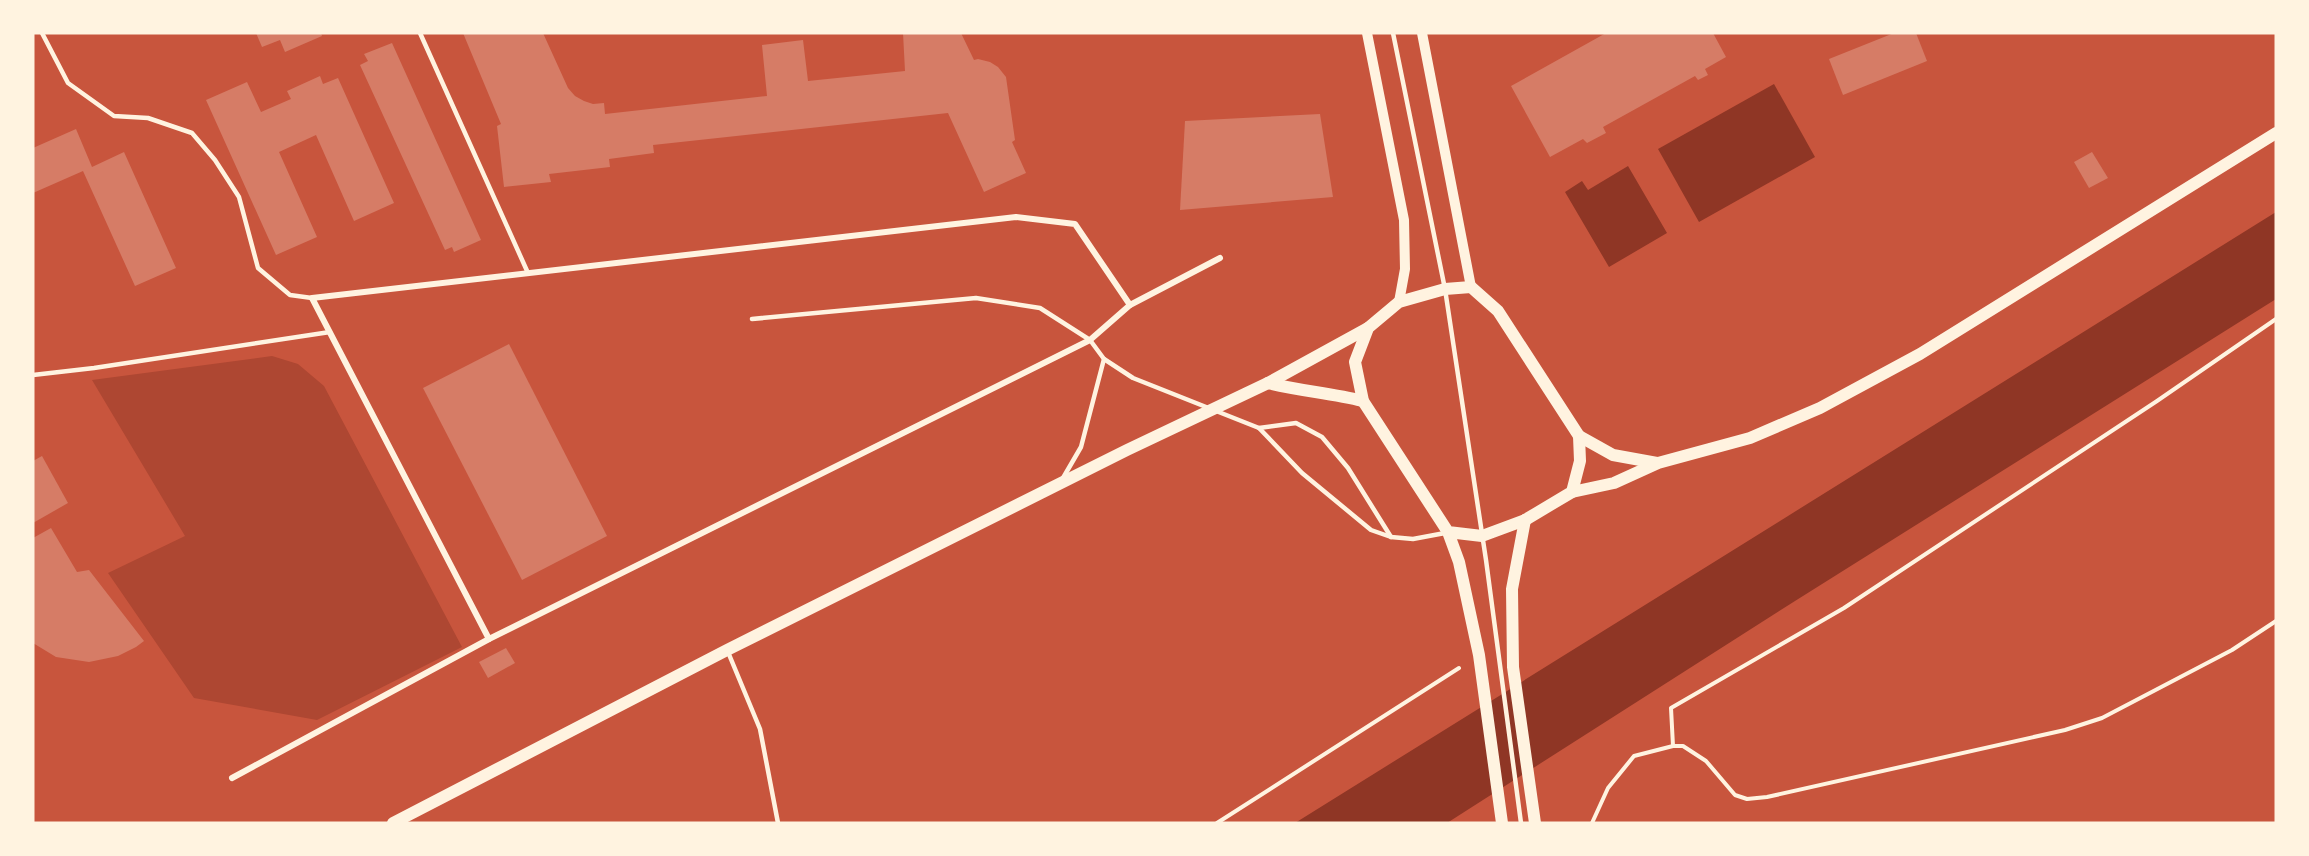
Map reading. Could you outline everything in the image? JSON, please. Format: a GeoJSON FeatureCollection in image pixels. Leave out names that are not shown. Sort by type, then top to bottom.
{"type":"FeatureCollection","features":[{"type":"Feature","properties":{"kind":"main road"},"geometry":{"type":"LineString","coordinates":[[1448,532],[1482,536],[1525,520],[1572,492],[1614,483],[1658,463],[1750,438],[1820,408],[1920,354],[2276,133]]}},
{"type":"Feature","properties":{"kind":"main road"},"geometry":{"type":"LineString","coordinates":[[393,823],[727,650],[1060,483],[1268,383],[1368,328],[1399,302],[1445,289],[1471,287],[1498,311],[1579,436],[1613,456],[1658,463]]}},
{"type":"Feature","properties":{"kind":"main road"},"geometry":{"type":"LineString","coordinates":[[1368,328],[1355,362],[1363,401],[1448,532],[1460,561],[1479,655],[1502,823]]}},
{"type":"Feature","properties":{"kind":"main road"},"geometry":{"type":"LineString","coordinates":[[1268,383],[1289,388],[1328,392],[1363,401]]}},
{"type":"Feature","properties":{"kind":"main road"},"geometry":{"type":"LineString","coordinates":[[1572,492],[1580,461],[1579,436]]}},
{"type":"Feature","properties":{"kind":"main road"},"geometry":{"type":"LineString","coordinates":[[1525,520],[1512,589],[1513,667],[1523,789],[1535,823]]}},
{"type":"Feature","properties":{"kind":"street"},"geometry":{"type":"LineString","coordinates":[[1367,33],[1404,220],[1405,269],[1399,302]]}},
{"type":"Feature","properties":{"kind":"street"},"geometry":{"type":"LineString","coordinates":[[1422,33],[1471,287]]}},
{"type":"Feature","properties":{"kind":"street"},"geometry":{"type":"LineString","coordinates":[[489,639],[312,297],[1016,217],[1075,224],[1130,305]]}},
{"type":"Feature","properties":{"kind":"street"},"geometry":{"type":"LineString","coordinates":[[232,778],[489,639],[1090,340],[1130,305],[1220,258]]}},
{"type":"Feature","properties":{"kind":"lane"},"geometry":{"type":"LineString","coordinates":[[42,33],[68,83],[114,116],[148,118],[192,133],[215,160],[238,197],[258,268],[290,295],[312,297]]}},
{"type":"Feature","properties":{"kind":"lane"},"geometry":{"type":"LineString","coordinates":[[420,33],[528,273]]}},
{"type":"Feature","properties":{"kind":"lane"},"geometry":{"type":"LineString","coordinates":[[1393,33],[1445,289],[1501,674],[1523,789],[1521,823]]}},
{"type":"Feature","properties":{"kind":"lane"},"geometry":{"type":"LineString","coordinates":[[752,319],[976,298],[1040,308],[1090,340],[1104,359],[1133,378],[1259,428],[1302,473],[1371,530],[1391,537],[1413,539],[1448,532]]}},
{"type":"Feature","properties":{"kind":"lane"},"geometry":{"type":"LineString","coordinates":[[33,375],[94,368],[330,332]]}},
{"type":"Feature","properties":{"kind":"lane"},"geometry":{"type":"LineString","coordinates":[[1060,483],[1081,447],[1104,359]]}},
{"type":"Feature","properties":{"kind":"lane"},"geometry":{"type":"LineString","coordinates":[[1259,428],[1296,423],[1322,437],[1348,468],[1391,537]]}},
{"type":"Feature","properties":{"kind":"lane"},"geometry":{"type":"LineString","coordinates":[[727,650],[760,729],[778,823]]}},
{"type":"Feature","properties":{"kind":"path"},"geometry":{"type":"LineString","coordinates":[[1673,746],[1671,708],[1844,608],[2157,401],[2276,319]]}},
{"type":"Feature","properties":{"kind":"path"},"geometry":{"type":"LineString","coordinates":[[1593,823],[1608,788],[1634,756],[1673,746],[1683,746],[1706,761],[1735,795],[1747,799],[1767,797],[2065,730],[2102,718],[2232,650],[2276,621]]}},
{"type":"Feature","properties":{"kind":"path"},"geometry":{"type":"LineString","coordinates":[[1217,823],[1479,655]]}},
{"type":"Feature","properties":{"kind":"shaded area"},"geometry":{"type":"Polygon","coordinates":[[[1774,84],[1815,157],[1699,222],[1658,149],[1774,84]]]}},
{"type":"Feature","properties":{"kind":"shaded area"},"geometry":{"type":"Polygon","coordinates":[[[1628,166],[1667,233],[1609,267],[1565,192],[1582,181],[1588,190],[1628,166]]]}},
{"type":"Feature","properties":{"kind":"shaded area"},"geometry":{"type":"Polygon","coordinates":[[[2276,212],[2276,299],[1447,823],[1295,823],[2276,212]]]}},
{"type":"Feature","properties":{"kind":"shaded area"},"geometry":{"type":"Polygon","coordinates":[[[272,356],[298,364],[324,386],[462,647],[317,720],[194,698],[108,573],[185,536],[92,380],[272,356]]]}},
{"type":"Feature","properties":{"kind":"building"},"geometry":{"type":"Polygon","coordinates":[[[256,33],[321,33],[322,36],[285,52],[280,40],[262,47],[256,33]]]}},
{"type":"Feature","properties":{"kind":"building"},"geometry":{"type":"Polygon","coordinates":[[[463,33],[543,33],[568,88],[584,101],[593,104],[604,103],[605,114],[767,96],[762,45],[803,40],[808,81],[905,71],[903,33],[961,33],[974,60],[990,62],[998,67],[1006,77],[1015,140],[1012,142],[1026,173],[984,192],[948,113],[653,145],[654,153],[609,159],[610,167],[549,174],[551,182],[504,187],[497,126],[501,124],[463,33]]]}},
{"type":"Feature","properties":{"kind":"building"},"geometry":{"type":"Polygon","coordinates":[[[1606,33],[1713,33],[1726,57],[1705,69],[1708,75],[1698,80],[1695,76],[1603,127],[1606,133],[1587,143],[1583,139],[1550,157],[1511,86],[1606,33]]]}},
{"type":"Feature","properties":{"kind":"building"},"geometry":{"type":"Polygon","coordinates":[[[1894,33],[1916,33],[1927,61],[1843,95],[1829,59],[1894,33]]]}},
{"type":"Feature","properties":{"kind":"building"},"geometry":{"type":"Polygon","coordinates":[[[392,43],[481,240],[454,252],[452,247],[445,250],[360,65],[368,61],[364,54],[392,43]]]}},
{"type":"Feature","properties":{"kind":"building"},"geometry":{"type":"Polygon","coordinates":[[[320,76],[323,84],[338,78],[394,203],[354,221],[316,135],[279,152],[317,237],[276,255],[206,100],[247,82],[261,112],[291,99],[287,91],[320,76]]]}},
{"type":"Feature","properties":{"kind":"building"},"geometry":{"type":"Polygon","coordinates":[[[1320,114],[1333,197],[1180,210],[1185,121],[1320,114]]]}},
{"type":"Feature","properties":{"kind":"building"},"geometry":{"type":"Polygon","coordinates":[[[76,129],[92,167],[124,152],[176,268],[135,286],[83,171],[33,193],[33,148],[76,129]]]}},
{"type":"Feature","properties":{"kind":"building"},"geometry":{"type":"Polygon","coordinates":[[[2092,152],[2108,178],[2089,188],[2074,162],[2092,152]]]}},
{"type":"Feature","properties":{"kind":"building"},"geometry":{"type":"Polygon","coordinates":[[[509,344],[607,536],[522,580],[423,388],[509,344]]]}},
{"type":"Feature","properties":{"kind":"building"},"geometry":{"type":"Polygon","coordinates":[[[42,456],[68,503],[33,523],[33,461],[42,456]]]}},
{"type":"Feature","properties":{"kind":"building"},"geometry":{"type":"Polygon","coordinates":[[[51,528],[77,572],[89,570],[144,641],[118,656],[89,662],[56,657],[33,643],[33,538],[51,528]]]}},
{"type":"Feature","properties":{"kind":"building"},"geometry":{"type":"Polygon","coordinates":[[[506,648],[515,663],[488,678],[479,662],[506,648]]]}}]}
